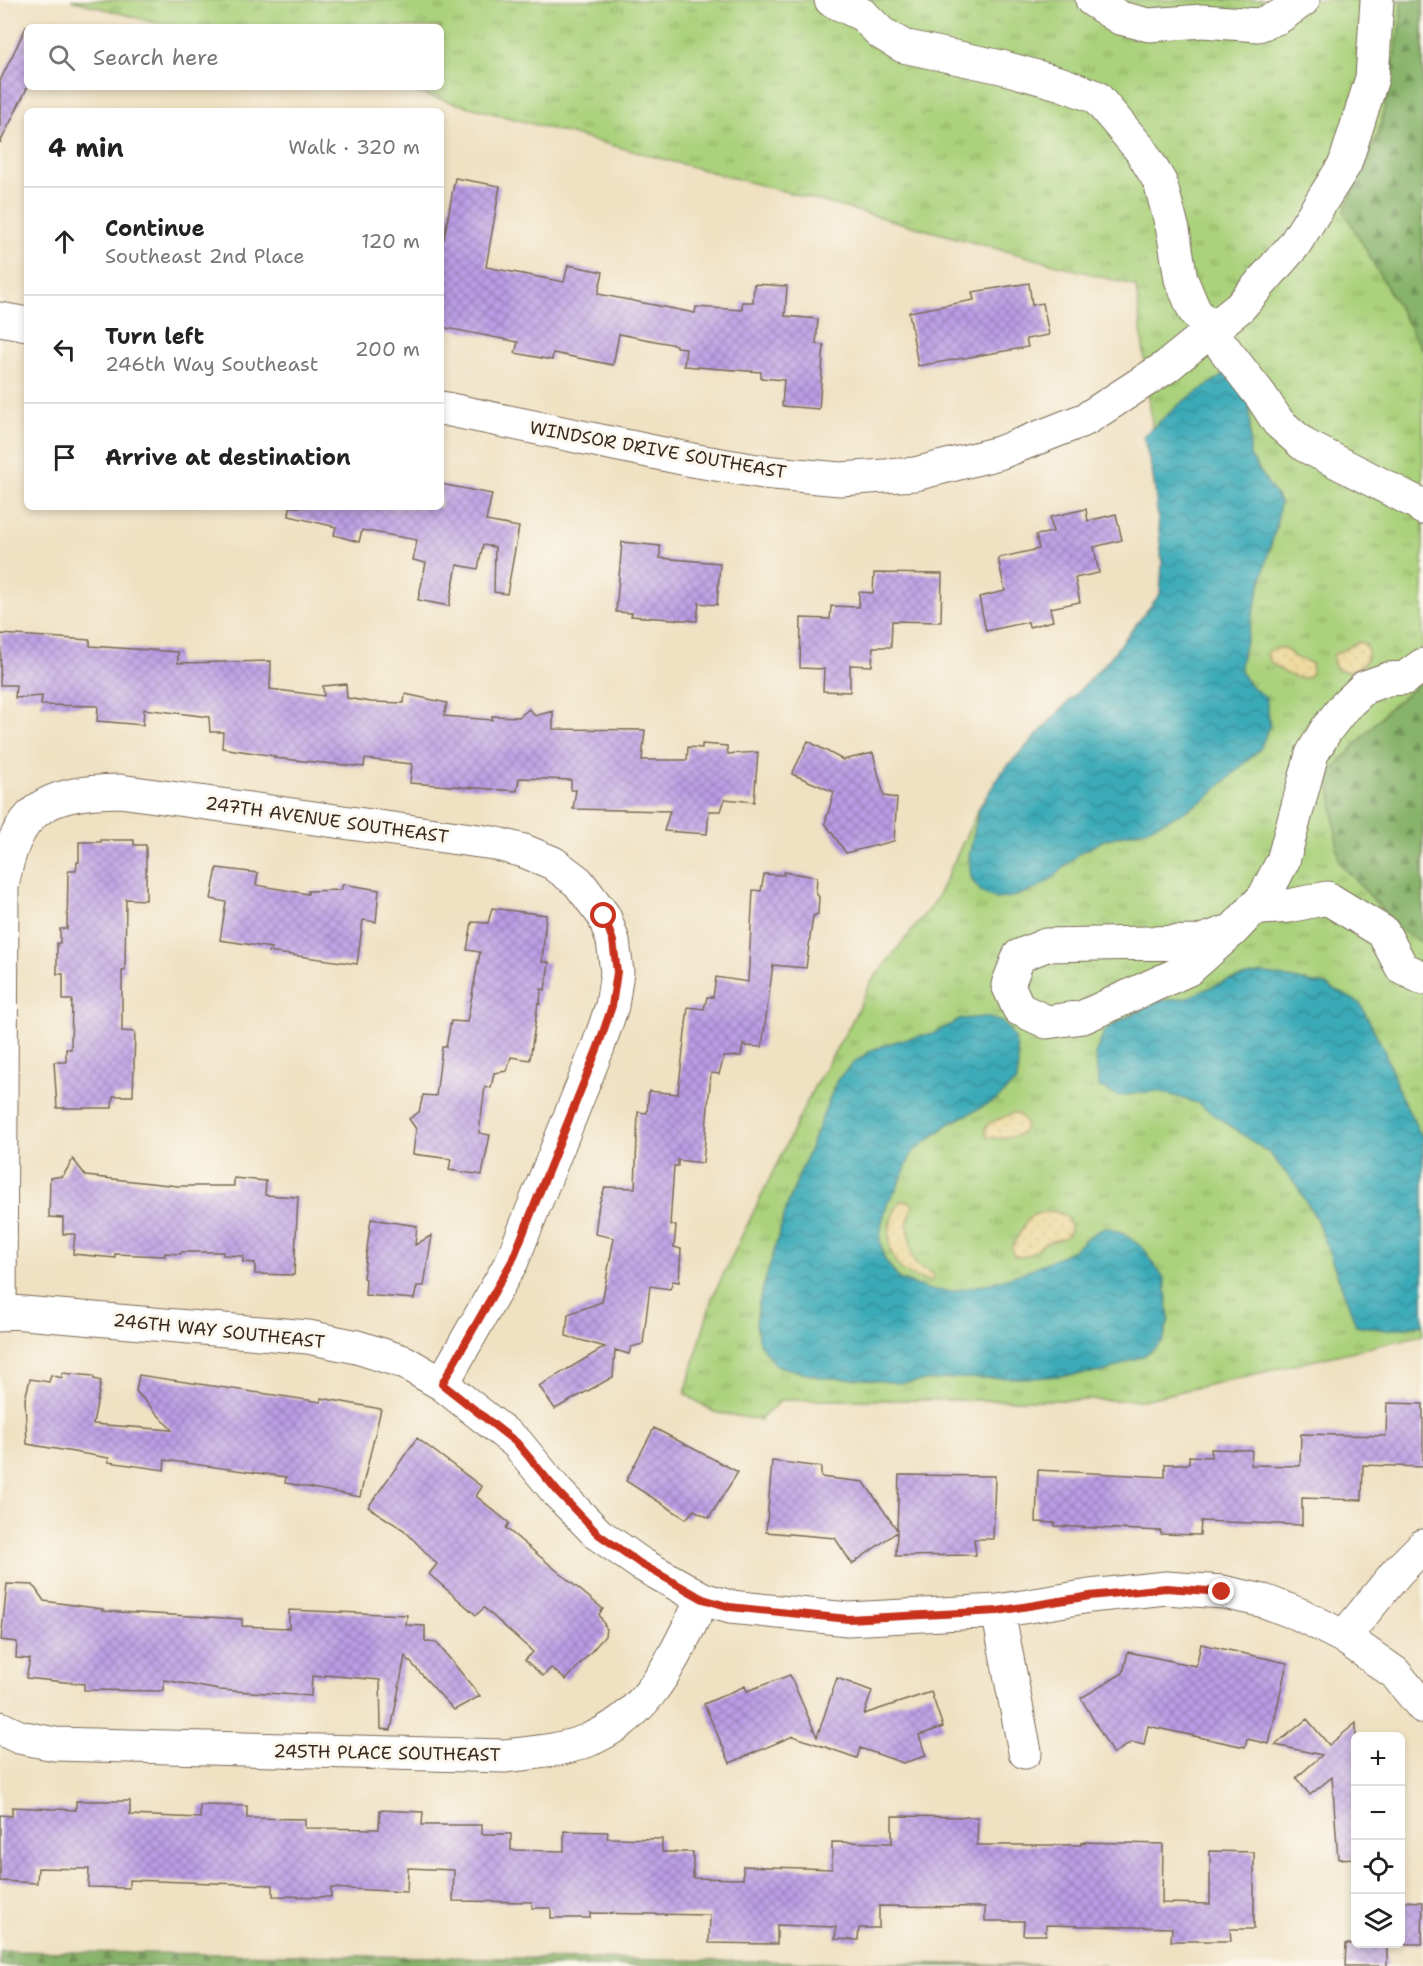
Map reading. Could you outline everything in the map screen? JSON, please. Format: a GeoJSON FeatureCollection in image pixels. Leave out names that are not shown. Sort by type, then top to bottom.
{"type":"FeatureCollection","features":[{"type":"Feature","properties":{"kind":"street"},"geometry":{"type":"LineString","coordinates":[[831,0],[863,15],[881,33],[903,46],[1000,67],[1062,84],[1096,97],[1140,149],[1160,182],[1173,230],[1181,279],[1194,310],[1261,396],[1278,422],[1304,445],[1423,508]]}},
{"type":"Feature","properties":{"kind":"street"},"geometry":{"type":"LineString","coordinates":[[1092,0],[1120,18],[1149,25],[1202,21],[1258,25],[1279,17],[1303,0]]}},
{"type":"Feature","properties":{"kind":"street","name":"WINDSOR DRIVE SOUTHEAST"},"geometry":{"type":"LineString","coordinates":[[444,409],[692,460],[763,472],[840,479],[915,474],[999,453],[1086,419],[1166,367],[1240,307],[1294,245],[1345,164],[1372,78],[1377,0]]}},
{"type":"Feature","properties":{"kind":"street"},"geometry":{"type":"LineString","coordinates":[[0,319],[24,323]]}},
{"type":"Feature","properties":{"kind":"street"},"geometry":{"type":"LineString","coordinates":[[1423,665],[1405,678],[1388,679],[1365,687],[1344,707],[1326,730],[1312,754],[1283,861],[1264,897],[1243,919],[1189,969],[1083,1017],[1047,1022],[1019,1009],[1008,984],[1019,956],[1046,945],[1198,942],[1243,919],[1326,897],[1383,932],[1402,968],[1423,978]]}},
{"type":"Feature","properties":{"kind":"street","name":"247TH AVENUE SOUTHEAST"},"geometry":{"type":"LineString","coordinates":[[0,1312],[2,887],[7,857],[17,832],[30,815],[47,803],[66,796],[90,791],[120,791],[493,843],[524,851],[553,863],[578,882],[604,916],[613,941],[617,972],[612,1006],[598,1047],[512,1261],[442,1384]]}},
{"type":"Feature","properties":{"kind":"street","name":"246TH WAY SOUTHEAST"},"geometry":{"type":"LineString","coordinates":[[0,1312],[308,1337],[357,1347],[404,1362],[442,1384],[517,1443],[558,1492],[598,1534],[641,1564],[703,1599],[730,1607],[848,1619],[998,1611],[1166,1588],[1222,1592],[1264,1601],[1301,1615],[1344,1637],[1395,1673],[1423,1707]]}},
{"type":"Feature","properties":{"kind":"street"},"geometry":{"type":"LineString","coordinates":[[1344,1637],[1397,1572],[1423,1546]]}},
{"type":"Feature","properties":{"kind":"street","name":"245TH PLACE SOUTHEAST"},"geometry":{"type":"LineString","coordinates":[[0,1728],[19,1737],[56,1744],[505,1756],[547,1751],[593,1738],[635,1712],[660,1680],[703,1599]]}},
{"type":"Feature","properties":{"kind":"street"},"geometry":{"type":"LineString","coordinates":[[998,1611],[1025,1752]]}},
{"type":"Feature","properties":{"kind":"green space"},"geometry":{"type":"Polygon","coordinates":[[[71,0],[1423,0],[1423,1335],[1143,1400],[781,1400],[760,1420],[714,1412],[685,1394],[712,1298],[814,1087],[849,1027],[871,982],[936,900],[979,808],[1002,772],[1109,659],[1171,587],[1136,286],[406,90],[444,90],[444,24],[160,24],[71,0]]]}},
{"type":"Feature","properties":{"kind":"green space"},"geometry":{"type":"Polygon","coordinates":[[[1401,0],[1423,0],[1423,351],[1344,211],[1380,130],[1401,23],[1401,0]]]}},
{"type":"Feature","properties":{"kind":"green space"},"geometry":{"type":"Polygon","coordinates":[[[1423,681],[1423,943],[1401,930],[1339,862],[1329,774],[1387,710],[1423,681]]]}},
{"type":"Feature","properties":{"kind":"green space"},"geometry":{"type":"Polygon","coordinates":[[[0,1951],[1106,1966],[0,1966],[0,1951]]]}},
{"type":"Feature","properties":{"kind":"sand"},"geometry":{"type":"Polygon","coordinates":[[[1359,642],[1366,645],[1368,652],[1367,658],[1359,668],[1347,671],[1334,666],[1333,655],[1359,642]]]}},
{"type":"Feature","properties":{"kind":"sand"},"geometry":{"type":"Polygon","coordinates":[[[1285,648],[1294,657],[1311,663],[1312,673],[1308,677],[1290,675],[1269,660],[1267,653],[1269,651],[1285,648]]]}},
{"type":"Feature","properties":{"kind":"sand"},"geometry":{"type":"Polygon","coordinates":[[[1014,1113],[1018,1114],[1024,1122],[1023,1132],[1010,1137],[987,1137],[985,1129],[989,1123],[1014,1113]]]}},
{"type":"Feature","properties":{"kind":"sand"},"geometry":{"type":"Polygon","coordinates":[[[901,1200],[911,1202],[913,1207],[907,1224],[913,1258],[917,1265],[932,1274],[934,1277],[931,1281],[900,1268],[891,1252],[890,1225],[901,1200]]]}},
{"type":"Feature","properties":{"kind":"sand"},"geometry":{"type":"Polygon","coordinates":[[[1057,1212],[1067,1217],[1070,1228],[1068,1235],[1047,1242],[1026,1256],[1013,1255],[1012,1247],[1028,1219],[1035,1214],[1057,1212]]]}},
{"type":"Feature","properties":{"kind":"water"},"geometry":{"type":"Polygon","coordinates":[[[1229,371],[1250,399],[1250,456],[1280,502],[1276,529],[1240,665],[1246,680],[1266,698],[1270,725],[1260,749],[1206,799],[1147,829],[1104,840],[1078,854],[1054,877],[1036,889],[1013,897],[997,899],[982,893],[971,879],[969,856],[979,808],[1002,772],[1109,659],[1160,594],[1162,563],[1155,491],[1143,436],[1182,402],[1229,371]]]}},
{"type":"Feature","properties":{"kind":"water"},"geometry":{"type":"Polygon","coordinates":[[[1262,973],[1325,985],[1360,1003],[1384,1050],[1400,1094],[1423,1139],[1423,1324],[1387,1330],[1356,1325],[1316,1218],[1297,1186],[1269,1153],[1197,1103],[1158,1091],[1118,1096],[1099,1087],[1095,1054],[1105,1030],[1159,1001],[1186,998],[1225,981],[1262,973]]]}},
{"type":"Feature","properties":{"kind":"water"},"geometry":{"type":"Polygon","coordinates":[[[985,1017],[1003,1023],[1013,1035],[1018,1058],[1017,1081],[996,1100],[949,1124],[912,1153],[898,1186],[888,1202],[882,1222],[880,1241],[884,1258],[899,1279],[930,1290],[953,1291],[991,1283],[1022,1273],[1072,1251],[1089,1236],[1106,1227],[1126,1235],[1144,1249],[1165,1280],[1169,1319],[1163,1341],[1145,1355],[1104,1372],[1033,1378],[959,1378],[899,1383],[822,1378],[775,1365],[759,1343],[756,1323],[759,1302],[788,1203],[837,1080],[853,1063],[872,1050],[897,1041],[934,1033],[961,1019],[985,1017]]]}},
{"type":"Feature","properties":{"kind":"building"},"geometry":{"type":"Polygon","coordinates":[[[24,31],[24,90],[26,90],[0,143],[0,81],[24,31]]]}},
{"type":"Feature","properties":{"kind":"building"},"geometry":{"type":"Polygon","coordinates":[[[455,178],[500,186],[486,267],[564,282],[568,265],[603,272],[598,294],[695,313],[696,307],[742,310],[742,302],[753,302],[754,284],[787,286],[785,316],[818,319],[816,344],[824,345],[819,409],[782,406],[784,380],[761,378],[761,372],[684,366],[686,348],[676,347],[676,345],[619,334],[613,365],[553,353],[552,360],[515,353],[518,342],[444,328],[444,239],[455,178]]]}},
{"type":"Feature","properties":{"kind":"building"},"geometry":{"type":"Polygon","coordinates":[[[1029,283],[1032,305],[1043,303],[1049,335],[1026,339],[1028,347],[918,366],[909,312],[974,300],[972,292],[1029,283]]]}},
{"type":"Feature","properties":{"kind":"building"},"geometry":{"type":"Polygon","coordinates":[[[444,485],[492,494],[486,521],[519,527],[507,594],[494,592],[495,547],[483,545],[478,569],[457,565],[449,606],[418,600],[426,563],[413,560],[417,540],[362,530],[359,542],[334,535],[336,527],[289,516],[290,510],[444,510],[444,485]]]}},
{"type":"Feature","properties":{"kind":"building"},"geometry":{"type":"Polygon","coordinates":[[[1086,509],[1088,521],[1116,514],[1122,540],[1094,547],[1099,573],[1075,578],[1080,602],[1050,608],[1053,621],[1029,627],[1028,622],[986,631],[979,597],[1005,591],[998,558],[1039,549],[1036,535],[1053,532],[1050,517],[1086,509]]]}},
{"type":"Feature","properties":{"kind":"building"},"geometry":{"type":"Polygon","coordinates":[[[622,542],[660,546],[660,558],[720,563],[717,605],[699,603],[697,621],[631,616],[632,613],[616,612],[622,542]]]}},
{"type":"Feature","properties":{"kind":"building"},"geometry":{"type":"Polygon","coordinates":[[[874,573],[942,574],[941,622],[892,621],[891,647],[873,647],[872,666],[850,665],[850,692],[823,691],[824,669],[800,668],[801,618],[830,619],[831,606],[859,607],[859,592],[873,593],[874,573]]]}},
{"type":"Feature","properties":{"kind":"building"},"geometry":{"type":"Polygon","coordinates":[[[1,634],[90,640],[90,646],[178,652],[178,663],[271,661],[270,689],[324,696],[323,686],[346,684],[347,698],[371,702],[404,703],[405,694],[447,703],[444,716],[492,720],[492,716],[519,717],[529,709],[535,716],[553,711],[553,729],[645,730],[642,760],[687,760],[688,747],[702,748],[702,744],[727,746],[728,754],[758,752],[754,802],[725,799],[721,811],[709,811],[707,834],[664,831],[670,811],[573,809],[576,790],[571,790],[571,780],[519,778],[517,791],[410,783],[412,764],[365,759],[364,767],[274,758],[275,756],[222,748],[223,732],[210,732],[209,717],[144,709],[143,725],[97,721],[98,706],[41,705],[42,696],[15,698],[16,685],[0,685],[1,634]]]}},
{"type":"Feature","properties":{"kind":"building"},"geometry":{"type":"Polygon","coordinates":[[[808,741],[843,760],[873,753],[884,796],[897,798],[894,841],[846,853],[825,823],[834,792],[792,774],[808,741]]]}},
{"type":"Feature","properties":{"kind":"building"},"geometry":{"type":"Polygon","coordinates":[[[101,840],[134,840],[134,845],[146,845],[146,900],[126,899],[125,971],[122,971],[122,1031],[135,1032],[133,1096],[113,1096],[112,1108],[57,1108],[54,1062],[66,1062],[66,1049],[71,1049],[72,1000],[63,1000],[63,974],[57,974],[57,943],[60,943],[60,929],[67,929],[68,871],[76,871],[77,862],[79,862],[79,842],[101,842],[101,840]]]}},
{"type":"Feature","properties":{"kind":"building"},"geometry":{"type":"Polygon","coordinates":[[[217,868],[258,873],[256,885],[308,894],[308,891],[341,890],[343,884],[379,890],[376,922],[363,920],[357,964],[268,952],[272,948],[220,940],[226,902],[211,899],[217,868]]]}},
{"type":"Feature","properties":{"kind":"building"},"geometry":{"type":"Polygon","coordinates":[[[783,872],[817,877],[818,914],[813,916],[806,968],[773,965],[762,1047],[743,1044],[741,1056],[724,1057],[719,1074],[711,1073],[703,1163],[678,1160],[678,1166],[674,1166],[670,1225],[676,1226],[674,1247],[681,1249],[679,1282],[673,1281],[670,1289],[650,1286],[643,1344],[631,1347],[629,1354],[615,1350],[613,1377],[555,1409],[539,1386],[605,1347],[566,1336],[568,1314],[602,1302],[614,1238],[595,1234],[599,1204],[605,1187],[635,1188],[638,1112],[647,1113],[649,1091],[678,1094],[688,1007],[704,1009],[707,997],[713,997],[716,977],[748,982],[753,890],[761,891],[764,874],[784,875],[783,872]]]}},
{"type":"Feature","properties":{"kind":"building"},"geometry":{"type":"Polygon","coordinates":[[[492,908],[546,915],[542,962],[549,962],[545,990],[541,989],[540,1004],[538,1003],[530,1060],[511,1057],[507,1071],[494,1073],[491,1088],[485,1087],[479,1133],[490,1135],[482,1175],[449,1170],[451,1159],[413,1154],[416,1129],[409,1119],[419,1112],[423,1095],[436,1096],[442,1047],[446,1047],[451,1021],[467,1022],[480,952],[467,950],[472,922],[488,923],[492,908]]]}},
{"type":"Feature","properties":{"kind":"building"},"geometry":{"type":"Polygon","coordinates":[[[73,1159],[86,1176],[178,1186],[234,1186],[234,1178],[266,1181],[265,1195],[298,1197],[294,1275],[255,1274],[255,1263],[243,1262],[243,1256],[223,1255],[223,1252],[165,1253],[165,1256],[115,1254],[115,1258],[73,1254],[75,1234],[63,1234],[63,1218],[49,1217],[50,1178],[63,1176],[73,1159]]]}},
{"type":"Feature","properties":{"kind":"building"},"geometry":{"type":"Polygon","coordinates":[[[371,1219],[417,1226],[415,1245],[432,1235],[424,1286],[417,1286],[414,1299],[365,1295],[366,1279],[363,1278],[371,1219]]]}},
{"type":"Feature","properties":{"kind":"building"},"geometry":{"type":"Polygon","coordinates":[[[62,1373],[93,1376],[94,1379],[101,1381],[93,1424],[172,1430],[136,1391],[139,1375],[321,1402],[321,1398],[381,1409],[360,1497],[285,1483],[286,1477],[165,1460],[164,1470],[108,1462],[109,1458],[27,1444],[25,1399],[30,1379],[49,1382],[51,1375],[62,1378],[62,1373]]]}},
{"type":"Feature","properties":{"kind":"building"},"geometry":{"type":"Polygon","coordinates":[[[1387,1403],[1423,1404],[1423,1467],[1363,1465],[1362,1500],[1302,1498],[1302,1525],[1201,1521],[1200,1535],[1055,1526],[1055,1523],[1036,1522],[1038,1470],[1165,1477],[1165,1464],[1189,1464],[1189,1456],[1211,1457],[1211,1449],[1252,1450],[1251,1465],[1300,1466],[1301,1434],[1386,1436],[1387,1403]]]}},
{"type":"Feature","properties":{"kind":"building"},"geometry":{"type":"Polygon","coordinates":[[[654,1428],[738,1472],[709,1518],[694,1510],[686,1519],[626,1481],[654,1428]]]}},
{"type":"Feature","properties":{"kind":"building"},"geometry":{"type":"Polygon","coordinates":[[[417,1438],[482,1487],[476,1496],[509,1523],[506,1528],[603,1609],[599,1614],[606,1628],[605,1636],[566,1680],[551,1668],[543,1676],[525,1660],[533,1652],[484,1608],[476,1615],[429,1574],[437,1564],[404,1530],[368,1507],[417,1438]]]}},
{"type":"Feature","properties":{"kind":"building"},"geometry":{"type":"Polygon","coordinates":[[[772,1461],[821,1467],[821,1477],[864,1482],[897,1530],[899,1475],[995,1476],[993,1539],[974,1539],[976,1555],[896,1556],[897,1532],[852,1564],[835,1538],[766,1532],[772,1461]]]}},
{"type":"Feature","properties":{"kind":"building"},"geometry":{"type":"Polygon","coordinates":[[[7,1584],[33,1585],[44,1601],[103,1609],[102,1611],[242,1619],[242,1626],[289,1628],[289,1610],[407,1615],[406,1625],[425,1626],[425,1641],[437,1643],[480,1696],[454,1710],[405,1656],[391,1730],[381,1729],[380,1680],[312,1676],[311,1696],[219,1690],[164,1680],[164,1691],[84,1690],[84,1684],[26,1678],[30,1659],[16,1658],[17,1642],[1,1640],[7,1584]]]}},
{"type":"Feature","properties":{"kind":"building"},"geometry":{"type":"Polygon","coordinates":[[[1201,1644],[1287,1663],[1269,1744],[1247,1739],[1245,1747],[1148,1726],[1144,1745],[1132,1742],[1113,1754],[1081,1698],[1123,1673],[1128,1652],[1196,1666],[1201,1644]]]}},
{"type":"Feature","properties":{"kind":"building"},"geometry":{"type":"Polygon","coordinates":[[[790,1675],[817,1737],[837,1678],[872,1691],[864,1714],[931,1692],[943,1727],[919,1735],[926,1756],[903,1763],[860,1748],[857,1758],[793,1736],[730,1763],[704,1704],[745,1686],[747,1691],[790,1675]]]}},
{"type":"Feature","properties":{"kind":"building"},"geometry":{"type":"Polygon","coordinates":[[[1307,1719],[1329,1745],[1356,1723],[1356,1732],[1351,1732],[1351,1858],[1338,1859],[1332,1777],[1310,1795],[1296,1778],[1322,1755],[1275,1745],[1307,1719]]]}},
{"type":"Feature","properties":{"kind":"building"},"geometry":{"type":"Polygon","coordinates":[[[76,1801],[130,1801],[130,1815],[200,1818],[200,1805],[247,1806],[247,1818],[305,1819],[305,1828],[379,1829],[380,1810],[423,1812],[422,1825],[482,1825],[482,1834],[511,1834],[511,1850],[564,1851],[564,1831],[608,1832],[607,1838],[662,1839],[662,1852],[693,1852],[693,1878],[743,1879],[743,1866],[832,1869],[832,1842],[892,1843],[892,1816],[978,1817],[977,1845],[1081,1845],[1081,1842],[1163,1844],[1162,1903],[1210,1904],[1210,1851],[1254,1852],[1254,1929],[1230,1929],[1231,1941],[1171,1941],[1172,1928],[1046,1925],[1046,1935],[1023,1935],[1024,1921],[985,1921],[985,1907],[879,1906],[879,1928],[859,1928],[858,1940],[835,1939],[836,1927],[777,1925],[777,1944],[709,1943],[710,1915],[590,1913],[590,1918],[551,1918],[551,1908],[532,1908],[532,1902],[453,1901],[454,1870],[408,1868],[407,1892],[331,1888],[331,1897],[273,1896],[273,1885],[129,1880],[129,1888],[88,1887],[89,1869],[38,1868],[37,1883],[0,1881],[0,1815],[12,1816],[12,1807],[76,1810],[76,1801]]]}},
{"type":"Feature","properties":{"kind":"building"},"geometry":{"type":"Polygon","coordinates":[[[1405,1901],[1423,1902],[1422,1944],[1405,1944],[1405,1901]]]}},
{"type":"Feature","properties":{"kind":"building"},"geometry":{"type":"Polygon","coordinates":[[[1346,1944],[1351,1944],[1351,1948],[1387,1948],[1387,1966],[1345,1966],[1346,1944]]]}},
{"type":"Feature","properties":{"kind":"route"},"geometry":{"type":"LineString","coordinates":[[604,916],[613,941],[617,972],[612,1006],[598,1047],[512,1261],[442,1384],[517,1443],[558,1492],[598,1534],[641,1564],[703,1599],[730,1607],[848,1619],[998,1611],[1090,1596],[1166,1588],[1222,1592]]}}]}
